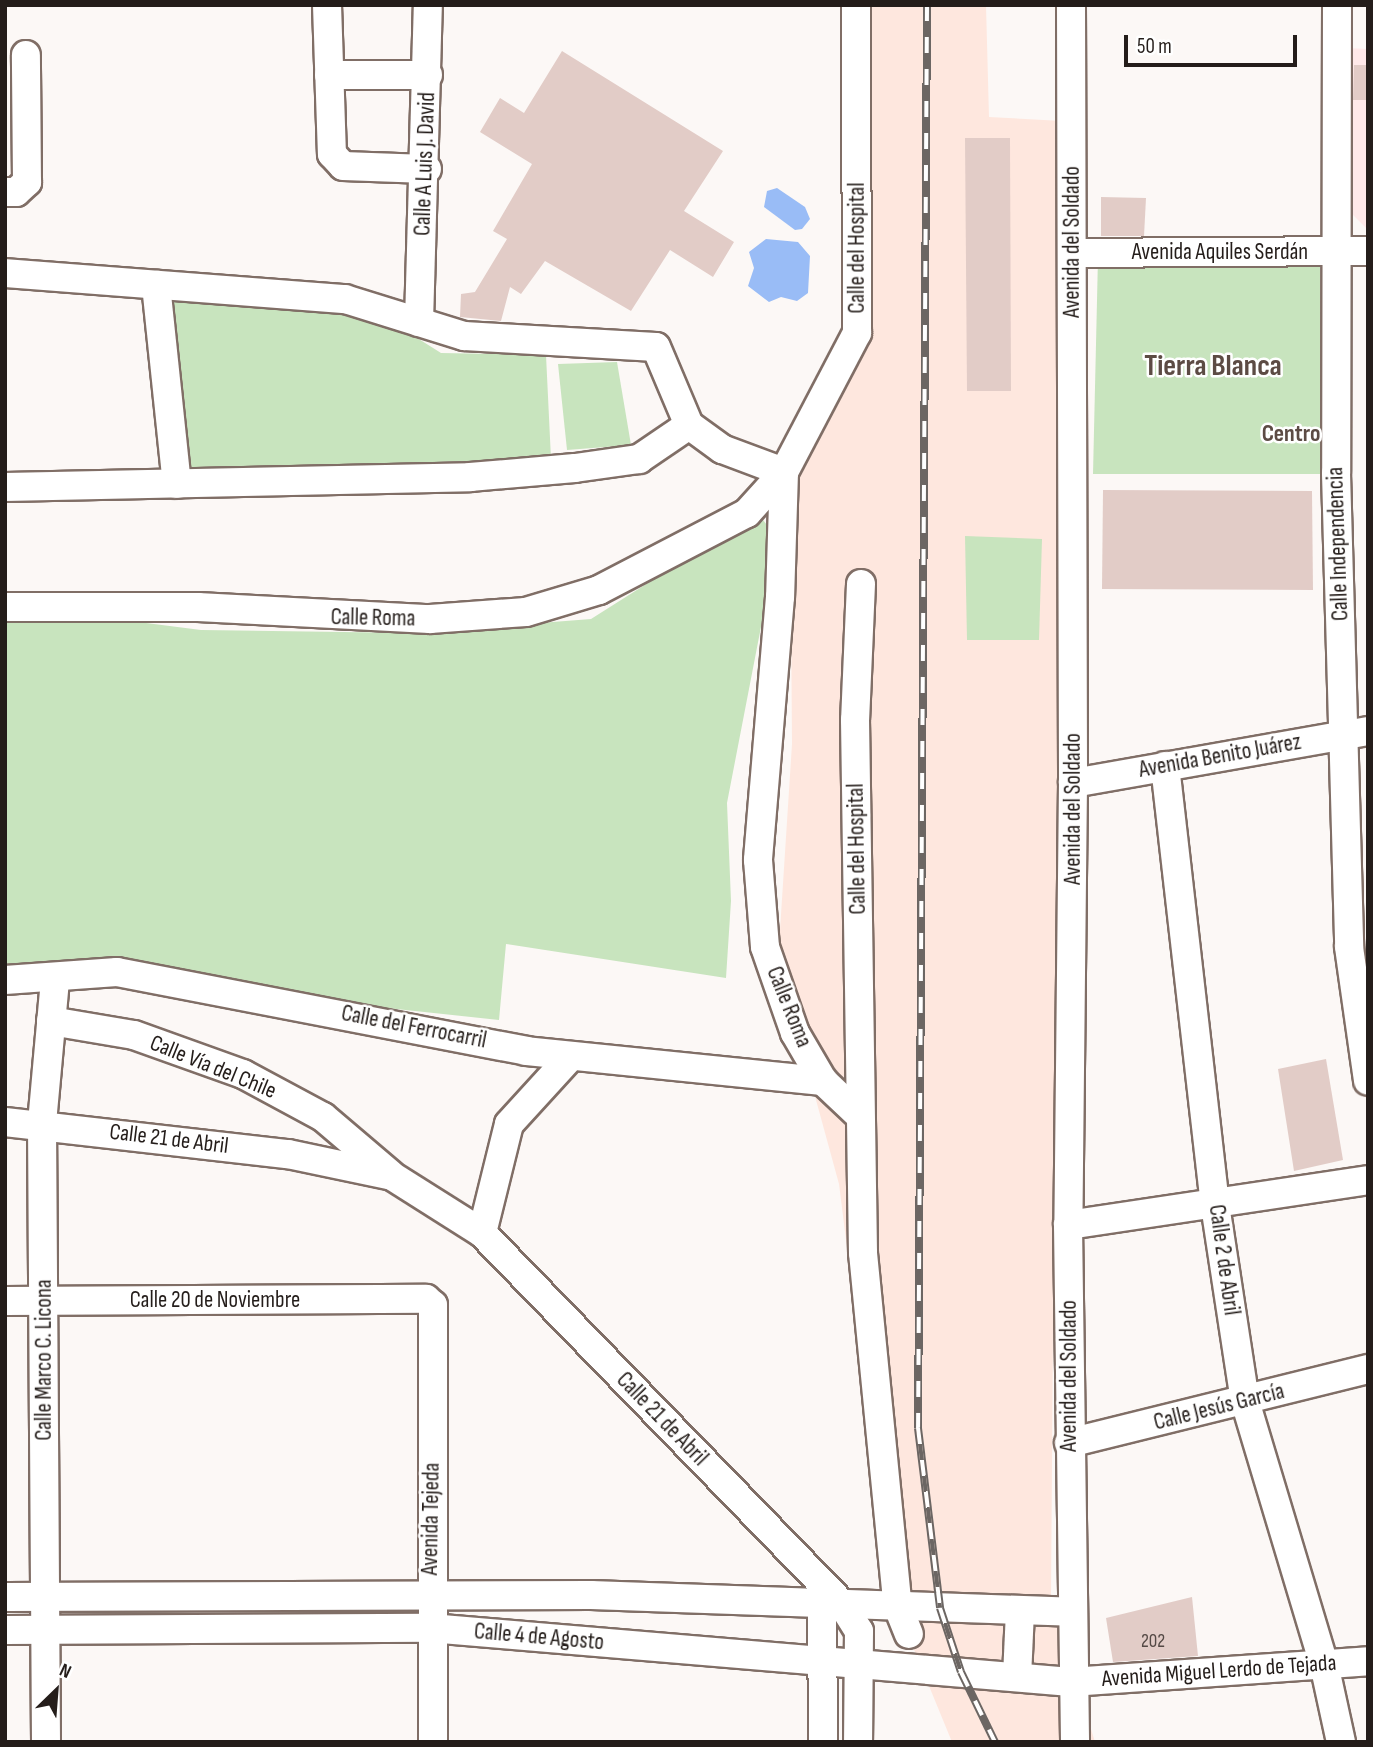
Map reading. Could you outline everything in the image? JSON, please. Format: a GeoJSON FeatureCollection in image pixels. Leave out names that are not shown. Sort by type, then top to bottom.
{"type":"FeatureCollection","features":[{"type":"Feature","properties":{"kind":"street"},"geometry":{"type":"LineString","coordinates":[[327,5],[332,154],[343,166],[427,169]]}},
{"type":"Feature","properties":{"kind":"street","name":"Calle A Luis J. David"},"geometry":{"type":"LineString","coordinates":[[419,322],[427,169],[428,5]]}},
{"type":"Feature","properties":{"kind":"street","name":"Calle del Hospital"},"geometry":{"type":"LineString","coordinates":[[784,472],[857,332],[856,5]]}},
{"type":"Feature","properties":{"kind":"street","name":"Avenida del Soldado"},"geometry":{"type":"LineString","coordinates":[[1071,5],[1073,783],[1068,1226],[1071,1682]]}},
{"type":"Feature","properties":{"kind":"street","name":"Calle Independencia"},"geometry":{"type":"LineString","coordinates":[[1337,5],[1333,251],[1356,733],[1349,947],[1368,1081]]}},
{"type":"Feature","properties":{"kind":"street"},"geometry":{"type":"LineString","coordinates":[[15,189],[26,55]]}},
{"type":"Feature","properties":{"kind":"street"},"geometry":{"type":"LineString","coordinates":[[329,75],[428,75]]}},
{"type":"Feature","properties":{"kind":"street","name":"Avenida Aquiles Serdán"},"geometry":{"type":"LineString","coordinates":[[1072,253],[1368,251]]}},
{"type":"Feature","properties":{"kind":"street"},"geometry":{"type":"LineString","coordinates":[[5,273],[345,299],[464,336],[656,347],[688,425],[722,449],[784,472]]}},
{"type":"Feature","properties":{"kind":"street"},"geometry":{"type":"LineString","coordinates":[[156,285],[177,484]]}},
{"type":"Feature","properties":{"kind":"street"},"geometry":{"type":"LineString","coordinates":[[5,487],[470,477],[575,468],[639,459],[688,425]]}},
{"type":"Feature","properties":{"kind":"street","name":"Calle Roma"},"geometry":{"type":"LineString","coordinates":[[5,607],[198,607],[430,619],[526,612],[599,590],[709,536],[747,513],[784,472]]}},
{"type":"Feature","properties":{"kind":"street","name":"Calle Roma"},"geometry":{"type":"LineString","coordinates":[[784,472],[780,597],[758,860],[765,947],[795,1033],[823,1081],[859,1115]]}},
{"type":"Feature","properties":{"kind":"street","name":"Calle del Hospital"},"geometry":{"type":"LineString","coordinates":[[859,1115],[855,720],[861,584]]}},
{"type":"Feature","properties":{"kind":"street","name":"Avenida Benito Juárez"},"geometry":{"type":"LineString","coordinates":[[1073,783],[1356,733]]}},
{"type":"Feature","properties":{"kind":"street","name":"Calle 2 de Abril"},"geometry":{"type":"LineString","coordinates":[[1166,766],[1215,1205],[1245,1401],[1324,1664],[1340,1742]]}},
{"type":"Feature","properties":{"kind":"street","name":"Calle del Ferrocarril"},"geometry":{"type":"LineString","coordinates":[[5,981],[55,980],[117,972],[172,979],[526,1051],[823,1081]]}},
{"type":"Feature","properties":{"kind":"street","name":"Calle Marco C. Licona"},"geometry":{"type":"LineString","coordinates":[[47,1742],[42,1124],[55,980]]}},
{"type":"Feature","properties":{"kind":"street","name":"Calle Vía del Chile"},"geometry":{"type":"LineString","coordinates":[[51,1021],[134,1035],[243,1074],[323,1117],[392,1176]]}},
{"type":"Feature","properties":{"kind":"street"},"geometry":{"type":"LineString","coordinates":[[482,1233],[509,1124],[571,1056]]}},
{"type":"Feature","properties":{"kind":"street"},"geometry":{"type":"LineString","coordinates":[[859,1115],[863,1253],[898,1607],[909,1634]]}},
{"type":"Feature","properties":{"kind":"street","name":"Calle 21 de Abril"},"geometry":{"type":"LineString","coordinates":[[5,1122],[42,1124],[288,1154],[392,1176],[482,1233],[859,1631],[858,1742]]}},
{"type":"Feature","properties":{"kind":"street"},"geometry":{"type":"LineString","coordinates":[[1068,1226],[1368,1180]]}},
{"type":"Feature","properties":{"kind":"street","name":"Calle 20 de Noviembre"},"geometry":{"type":"LineString","coordinates":[[5,1301],[426,1300]]}},
{"type":"Feature","properties":{"kind":"street","name":"Avenida Tejeda"},"geometry":{"type":"LineString","coordinates":[[426,1300],[434,1312],[430,1595],[433,1742]]}},
{"type":"Feature","properties":{"kind":"street","name":"Calle Jesús García"},"geometry":{"type":"LineString","coordinates":[[1069,1443],[1368,1369]]}},
{"type":"Feature","properties":{"kind":"street","name":"Calle 4 de Agosto"},"geometry":{"type":"LineString","coordinates":[[5,1597],[430,1595],[1072,1612]]}},
{"type":"Feature","properties":{"kind":"street"},"geometry":{"type":"LineString","coordinates":[[823,1742],[822,1661],[832,1604]]}},
{"type":"Feature","properties":{"kind":"street"},"geometry":{"type":"LineString","coordinates":[[1017,1677],[1020,1611]]}},
{"type":"Feature","properties":{"kind":"street","name":"Calle 4 de Agosto"},"geometry":{"type":"LineString","coordinates":[[5,1630],[430,1628],[1071,1682]]}},
{"type":"Feature","properties":{"kind":"street","name":"Avenida Miguel Lerdo de Tejada"},"geometry":{"type":"LineString","coordinates":[[1071,1682],[1368,1661]]}},
{"type":"Feature","properties":{"kind":"street"},"geometry":{"type":"LineString","coordinates":[[1071,1682],[1075,1742]]}},
{"type":"Feature","properties":{"kind":"shaded area"},"geometry":{"type":"Polygon","coordinates":[[[846,5],[986,5],[989,117],[1062,121],[1051,1599],[1095,1742],[952,1742],[890,1591],[839,1184],[778,961],[792,744],[790,481],[850,338],[846,5]]]}},
{"type":"Feature","properties":{"kind":"shaded area"},"geometry":{"type":"Polygon","coordinates":[[[1347,48],[1368,49],[1368,230],[1350,212],[1347,48]]]}},
{"type":"Feature","properties":{"kind":"green space"},"geometry":{"type":"Polygon","coordinates":[[[1098,257],[1320,258],[1320,474],[1093,474],[1098,257]]]}},
{"type":"Feature","properties":{"kind":"green space"},"geometry":{"type":"Polygon","coordinates":[[[171,299],[368,307],[441,353],[546,355],[551,459],[182,469],[171,299]]]}},
{"type":"Feature","properties":{"kind":"green space"},"geometry":{"type":"Polygon","coordinates":[[[617,362],[631,445],[567,450],[558,364],[617,362]]]}},
{"type":"Feature","properties":{"kind":"green space"},"geometry":{"type":"Polygon","coordinates":[[[763,520],[775,535],[771,575],[727,803],[731,901],[726,978],[506,944],[499,1020],[5,967],[5,621],[107,618],[201,630],[414,633],[591,619],[738,526],[763,520]]]}},
{"type":"Feature","properties":{"kind":"green space"},"geometry":{"type":"Polygon","coordinates":[[[965,536],[1042,539],[1039,640],[967,640],[965,536]]]}},
{"type":"Feature","properties":{"kind":"water"},"geometry":{"type":"Polygon","coordinates":[[[777,188],[805,207],[810,219],[802,229],[795,230],[764,207],[767,191],[777,188]]]}},
{"type":"Feature","properties":{"kind":"water"},"geometry":{"type":"Polygon","coordinates":[[[766,239],[798,242],[810,256],[808,293],[797,301],[781,297],[769,302],[748,286],[754,268],[749,252],[766,239]]]}},
{"type":"Feature","properties":{"kind":"building"},"geometry":{"type":"Polygon","coordinates":[[[562,51],[723,151],[684,211],[734,242],[713,277],[670,250],[631,311],[545,261],[521,294],[510,287],[501,321],[460,317],[461,294],[475,292],[507,239],[493,231],[532,164],[480,132],[500,98],[524,113],[562,51]]]}},
{"type":"Feature","properties":{"kind":"building"},"geometry":{"type":"Polygon","coordinates":[[[1354,65],[1368,65],[1368,100],[1353,100],[1354,65]]]}},
{"type":"Feature","properties":{"kind":"building"},"geometry":{"type":"Polygon","coordinates":[[[965,138],[1010,138],[1011,391],[967,391],[965,138]]]}},
{"type":"Feature","properties":{"kind":"building"},"geometry":{"type":"Polygon","coordinates":[[[1101,197],[1146,198],[1144,236],[1101,236],[1101,197]]]}},
{"type":"Feature","properties":{"kind":"building"},"geometry":{"type":"Polygon","coordinates":[[[1103,490],[1312,491],[1313,590],[1102,589],[1103,490]]]}},
{"type":"Feature","properties":{"kind":"building"},"geometry":{"type":"Polygon","coordinates":[[[1326,1059],[1343,1160],[1294,1171],[1278,1069],[1326,1059]]]}},
{"type":"Feature","properties":{"kind":"building"},"geometry":{"type":"Polygon","coordinates":[[[1192,1597],[1198,1656],[1113,1662],[1106,1618],[1192,1597]]]}},
{"type":"Feature","properties":{"kind":"railway"},"geometry":{"type":"LineString","coordinates":[[927,5],[918,1428],[940,1608],[961,1672],[995,1742]]}},
{"type":"Feature","properties":{"kind":"district","name":"Tierra Blanca"},"geometry":{"type":"Point","coordinates":[1213,366]}},
{"type":"Feature","properties":{"kind":"district","name":"Centro"},"geometry":{"type":"Point","coordinates":[1291,434]}}]}
